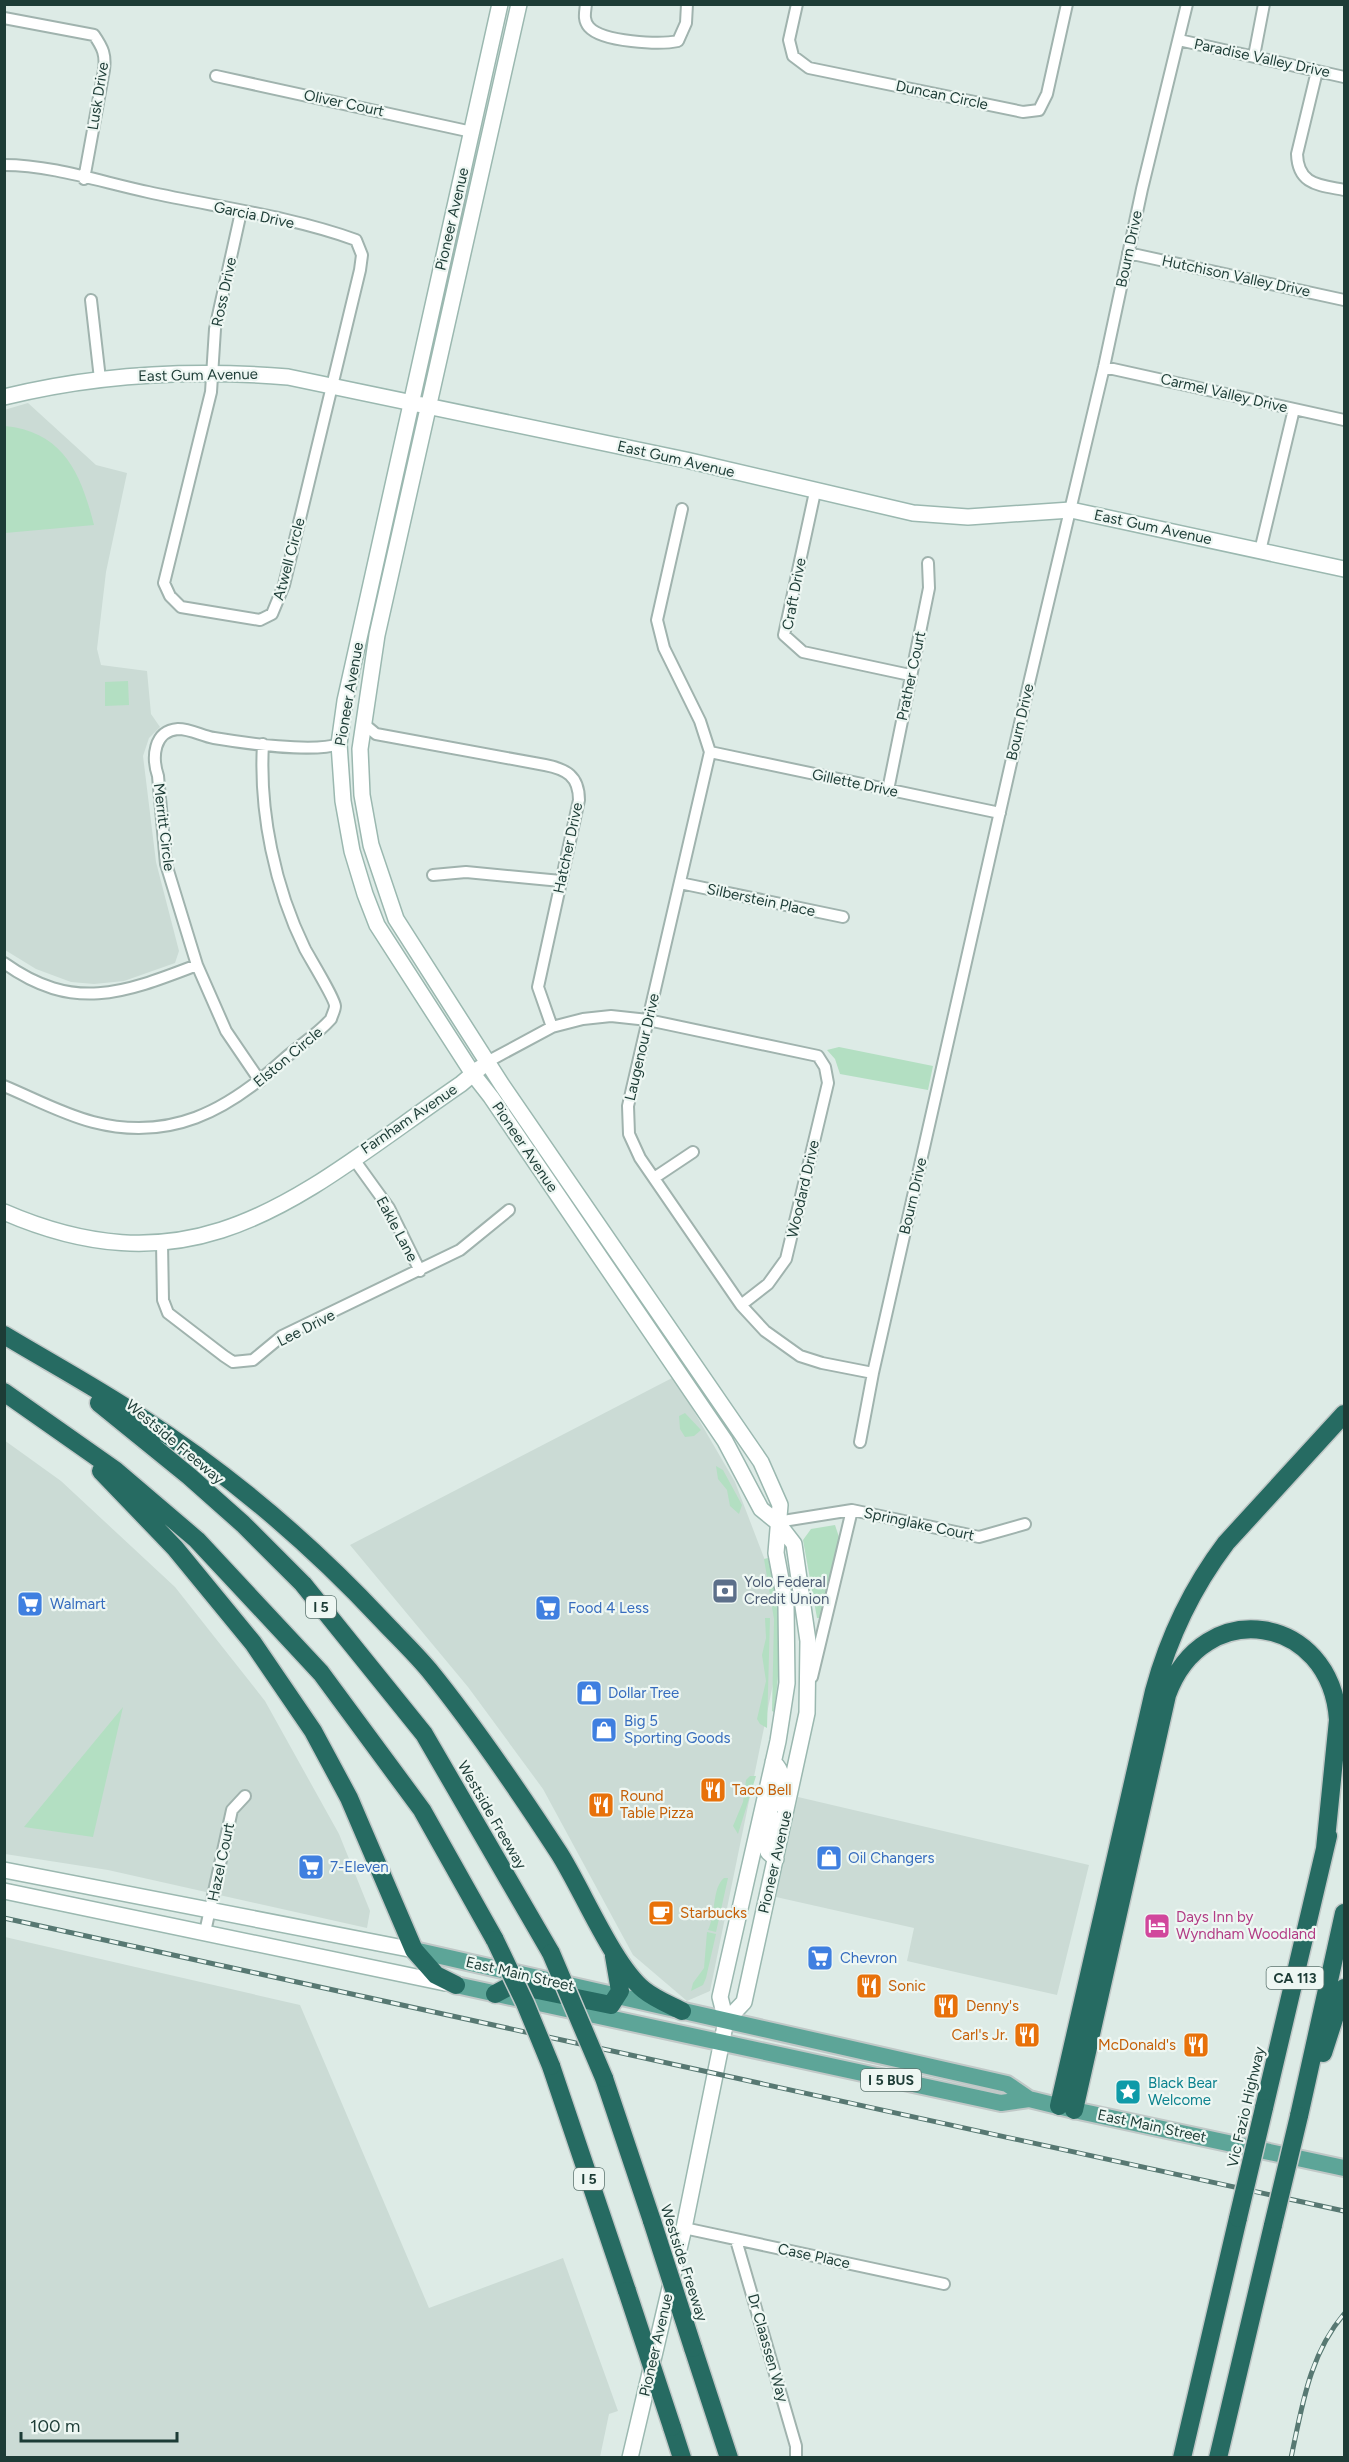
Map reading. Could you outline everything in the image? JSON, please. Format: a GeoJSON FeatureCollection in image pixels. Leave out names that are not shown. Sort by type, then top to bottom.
{"type":"FeatureCollection","features":[{"type":"Feature","properties":{"kind":"highway"},"geometry":{"type":"LineString","coordinates":[[4,1336],[139,1415],[207,1463],[301,1538],[352,1587],[427,1668],[502,1766],[562,1857],[612,1946],[643,1989],[682,2011]]}},
{"type":"Feature","properties":{"kind":"highway","name":"Westside Freeway"},"geometry":{"type":"LineString","coordinates":[[4,1336],[67,1379],[156,1448],[243,1524],[303,1584],[424,1734],[551,1953],[604,2078],[729,2457]]}},
{"type":"Feature","properties":{"kind":"highway","name":"I 5"},"geometry":{"type":"LineString","coordinates":[[4,1392],[115,1470],[197,1540],[321,1673],[422,1810],[495,1940],[525,2003],[551,2066],[682,2457]]}},
{"type":"Feature","properties":{"kind":"highway"},"geometry":{"type":"LineString","coordinates":[[1066,2108],[1154,1690],[1173,1631],[1209,1565],[1226,1542],[1344,1414]]}},
{"type":"Feature","properties":{"kind":"highway"},"geometry":{"type":"LineString","coordinates":[[59,1430],[175,1548],[253,1643],[314,1731],[350,1798],[414,1950],[436,1975],[456,1985]]}},
{"type":"Feature","properties":{"kind":"highway"},"geometry":{"type":"LineString","coordinates":[[1066,2108],[1080,2071],[1167,1695],[1175,1673],[1193,1651],[1215,1637],[1242,1630],[1270,1631],[1294,1640],[1311,1653],[1327,1673],[1337,1700],[1338,1720],[1325,1849]]}},
{"type":"Feature","properties":{"kind":"highway","name":"Vic Fazio Highway"},"geometry":{"type":"LineString","coordinates":[[1182,2457],[1344,1764]]}},
{"type":"Feature","properties":{"kind":"highway","name":"CA 113"},"geometry":{"type":"LineString","coordinates":[[1218,2457],[1299,2116],[1344,1913]]}},
{"type":"Feature","properties":{"kind":"highway"},"geometry":{"type":"LineString","coordinates":[[495,1994],[510,1986],[518,1986],[607,2005],[615,2003],[619,1996],[620,1985],[612,1946]]}},
{"type":"Feature","properties":{"kind":"highway"},"geometry":{"type":"LineString","coordinates":[[1299,2116],[1318,2070],[1344,1988]]}},
{"type":"Feature","properties":{"kind":"main road","name":"Pioneer Avenue"},"geometry":{"type":"LineString","coordinates":[[500,4],[345,701],[339,744],[343,801],[352,851],[377,925],[473,1074],[491,1097],[725,1441],[761,1509],[777,1522],[794,1544],[804,1602],[809,1686],[802,1742],[744,2002],[726,2021]]}},
{"type":"Feature","properties":{"kind":"main road","name":"Pioneer Avenue"},"geometry":{"type":"LineString","coordinates":[[519,4],[377,635],[360,749],[362,795],[371,845],[396,919],[487,1062],[653,1308],[761,1462],[780,1505],[776,1553],[786,1606],[789,1656],[785,1702],[773,1762],[720,1997],[726,2021],[684,2228],[630,2457]]}},
{"type":"Feature","properties":{"kind":"main road","name":"East Gum Avenue"},"geometry":{"type":"LineString","coordinates":[[4,397],[100,379],[212,372],[288,377],[333,384],[686,460],[815,492],[935,516],[968,517],[1071,510],[1344,569]]}},
{"type":"Feature","properties":{"kind":"main road","name":"Farnham Avenue"},"geometry":{"type":"LineString","coordinates":[[4,1212],[44,1228],[82,1238],[127,1244],[162,1243],[199,1238],[244,1224],[283,1205],[487,1062]]}},
{"type":"Feature","properties":{"kind":"main road"},"geometry":{"type":"LineString","coordinates":[[644,1325],[657,1324],[705,1392],[719,1399]]}},
{"type":"Feature","properties":{"kind":"main road"},"geometry":{"type":"LineString","coordinates":[[773,1762],[782,1771],[783,1776],[778,1806],[784,1820]]}},
{"type":"Feature","properties":{"kind":"main road"},"geometry":{"type":"LineString","coordinates":[[765,1796],[772,1822],[768,1852],[776,1859]]}},
{"type":"Feature","properties":{"kind":"main road","name":"East Main Street"},"geometry":{"type":"LineString","coordinates":[[4,1870],[210,1908],[414,1950],[1007,2084],[1029,2099],[1066,2108],[1344,2168]]}},
{"type":"Feature","properties":{"kind":"main road","name":"East Main Street"},"geometry":{"type":"LineString","coordinates":[[4,1891],[456,1985],[1001,2103],[1029,2099]]}},
{"type":"Feature","properties":{"kind":"main road"},"geometry":{"type":"LineString","coordinates":[[894,2081],[920,2078],[946,2084],[960,2074]]}},
{"type":"Feature","properties":{"kind":"street"},"geometry":{"type":"LineString","coordinates":[[586,4],[584,18],[589,27],[599,35],[664,44],[678,41],[686,23],[687,4]]}},
{"type":"Feature","properties":{"kind":"street","name":"Duncan Circle"},"geometry":{"type":"LineString","coordinates":[[797,4],[789,39],[793,57],[809,68],[1023,112],[1038,110],[1047,94],[1067,4]]}},
{"type":"Feature","properties":{"kind":"street","name":"Bourn Drive"},"geometry":{"type":"LineString","coordinates":[[860,1442],[873,1373],[1000,813],[1187,4]]}},
{"type":"Feature","properties":{"kind":"street"},"geometry":{"type":"LineString","coordinates":[[1254,56],[1264,4]]}},
{"type":"Feature","properties":{"kind":"street","name":"Lusk Drive"},"geometry":{"type":"LineString","coordinates":[[4,18],[94,35],[102,46],[106,57],[84,178]]}},
{"type":"Feature","properties":{"kind":"street","name":"Paradise Valley Drive"},"geometry":{"type":"LineString","coordinates":[[1179,40],[1344,77]]}},
{"type":"Feature","properties":{"kind":"street"},"geometry":{"type":"LineString","coordinates":[[1317,71],[1297,154],[1298,167],[1304,177],[1317,184],[1344,190]]}},
{"type":"Feature","properties":{"kind":"street","name":"Oliver Court"},"geometry":{"type":"LineString","coordinates":[[216,76],[472,132]]}},
{"type":"Feature","properties":{"kind":"street","name":"Garcia Drive"},"geometry":{"type":"LineString","coordinates":[[4,165],[27,166],[84,178],[356,240],[363,255],[333,384]]}},
{"type":"Feature","properties":{"kind":"street","name":"Ross Drive"},"geometry":{"type":"LineString","coordinates":[[212,372],[215,329],[241,212]]}},
{"type":"Feature","properties":{"kind":"street","name":"Hutchison Valley Drive"},"geometry":{"type":"LineString","coordinates":[[1128,253],[1344,300]]}},
{"type":"Feature","properties":{"kind":"street"},"geometry":{"type":"LineString","coordinates":[[91,300],[100,379]]}},
{"type":"Feature","properties":{"kind":"street","name":"Carmel Valley Drive"},"geometry":{"type":"LineString","coordinates":[[1104,367],[1344,420]]}},
{"type":"Feature","properties":{"kind":"street","name":"Atwell Circle"},"geometry":{"type":"LineString","coordinates":[[212,372],[211,392],[164,583],[170,596],[181,607],[260,620],[272,614],[279,601],[333,384]]}},
{"type":"Feature","properties":{"kind":"street"},"geometry":{"type":"LineString","coordinates":[[1260,551],[1294,409]]}},
{"type":"Feature","properties":{"kind":"street","name":"Craft Drive"},"geometry":{"type":"LineString","coordinates":[[815,492],[784,635],[803,652],[910,675]]}},
{"type":"Feature","properties":{"kind":"street"},"geometry":{"type":"LineString","coordinates":[[682,509],[657,620],[664,648],[700,721],[710,752]]}},
{"type":"Feature","properties":{"kind":"street","name":"Prather Court"},"geometry":{"type":"LineString","coordinates":[[888,790],[929,588],[928,563]]}},
{"type":"Feature","properties":{"kind":"street","name":"Hatcher Drive"},"geometry":{"type":"LineString","coordinates":[[364,724],[376,734],[562,768],[572,775],[579,788],[579,800],[538,987],[552,1027]]}},
{"type":"Feature","properties":{"kind":"street","name":"Merritt Circle"},"geometry":{"type":"LineString","coordinates":[[260,1081],[226,1031],[197,965],[166,864],[158,776],[153,762],[156,746],[163,734],[177,729],[212,738],[263,744],[327,748],[339,744]]}},
{"type":"Feature","properties":{"kind":"street","name":"Elston Circle"},"geometry":{"type":"LineString","coordinates":[[4,1086],[91,1122],[129,1128],[178,1124],[204,1115],[238,1097],[260,1081],[331,1019],[335,1005],[304,946],[282,891],[270,841],[262,768],[263,744]]}},
{"type":"Feature","properties":{"kind":"street","name":"Gillette Drive"},"geometry":{"type":"LineString","coordinates":[[710,752],[1000,813]]}},
{"type":"Feature","properties":{"kind":"street","name":"Laugenour Drive"},"geometry":{"type":"LineString","coordinates":[[710,752],[628,1106],[627,1125],[633,1145],[654,1178],[741,1305],[765,1331],[800,1356],[822,1363],[873,1373]]}},
{"type":"Feature","properties":{"kind":"street"},"geometry":{"type":"LineString","coordinates":[[433,875],[466,872],[561,881]]}},
{"type":"Feature","properties":{"kind":"street","name":"Silberstein Place"},"geometry":{"type":"LineString","coordinates":[[680,883],[843,917]]}},
{"type":"Feature","properties":{"kind":"street"},"geometry":{"type":"LineString","coordinates":[[4,963],[41,984],[64,991],[92,994],[121,993],[197,965]]}},
{"type":"Feature","properties":{"kind":"street","name":"Farnham Avenue"},"geometry":{"type":"LineString","coordinates":[[487,1062],[552,1027],[597,1016],[648,1020],[818,1056]]}},
{"type":"Feature","properties":{"kind":"street","name":"Woodard Drive"},"geometry":{"type":"LineString","coordinates":[[741,1305],[773,1279],[789,1251],[828,1083],[825,1067],[818,1056]]}},
{"type":"Feature","properties":{"kind":"street"},"geometry":{"type":"LineString","coordinates":[[654,1178],[693,1152]]}},
{"type":"Feature","properties":{"kind":"street","name":"Eakle Lane"},"geometry":{"type":"LineString","coordinates":[[353,1158],[388,1208],[420,1272]]}},
{"type":"Feature","properties":{"kind":"street","name":"Lee Drive"},"geometry":{"type":"LineString","coordinates":[[162,1243],[163,1300],[168,1313],[233,1362],[254,1360],[282,1336],[420,1272],[460,1250],[509,1210]]}},
{"type":"Feature","properties":{"kind":"street"},"geometry":{"type":"LineString","coordinates":[[809,1686],[852,1510]]}},
{"type":"Feature","properties":{"kind":"street","name":"Springlake Court"},"geometry":{"type":"LineString","coordinates":[[777,1522],[852,1510],[979,1538],[1025,1524]]}},
{"type":"Feature","properties":{"kind":"street","name":"Hazel Court"},"geometry":{"type":"LineString","coordinates":[[205,1932],[232,1810],[245,1796]]}},
{"type":"Feature","properties":{"kind":"street","name":"Case Place"},"geometry":{"type":"LineString","coordinates":[[684,2228],[944,2284]]}},
{"type":"Feature","properties":{"kind":"street","name":"Dr Claassen Way"},"geometry":{"type":"LineString","coordinates":[[736,2240],[796,2446],[796,2457]]}},
{"type":"Feature","properties":{"kind":"shaded area"},"geometry":{"type":"Polygon","coordinates":[[[28,403],[96,465],[127,473],[106,572],[97,649],[101,665],[147,671],[151,714],[160,727],[149,738],[143,756],[156,862],[179,951],[175,963],[124,981],[94,984],[71,982],[36,969],[5,950],[4,410],[28,403]]]}},
{"type":"Feature","properties":{"kind":"shaded area"},"geometry":{"type":"Polygon","coordinates":[[[674,1377],[735,1482],[776,1589],[773,1684],[710,1991],[687,2001],[633,1955],[543,1789],[468,1687],[350,1545],[674,1377]]]}},
{"type":"Feature","properties":{"kind":"shaded area"},"geometry":{"type":"Polygon","coordinates":[[[4,1440],[61,1481],[175,1587],[265,1701],[339,1834],[370,1911],[367,1928],[108,1870],[5,1854],[4,1440]]]}},
{"type":"Feature","properties":{"kind":"shaded area"},"geometry":{"type":"Polygon","coordinates":[[[798,1797],[1089,1865],[1057,1995],[907,1961],[914,1928],[776,1897],[798,1797]]]}},
{"type":"Feature","properties":{"kind":"shaded area"},"geometry":{"type":"Polygon","coordinates":[[[5,1937],[300,2005],[429,2308],[563,2258],[618,2411],[609,2414],[600,2457],[5,2457],[5,1937]]]}},
{"type":"Feature","properties":{"kind":"green space"},"geometry":{"type":"Polygon","coordinates":[[[5,426],[25,430],[42,437],[67,459],[83,489],[94,525],[5,533],[5,426]]]}},
{"type":"Feature","properties":{"kind":"green space"},"geometry":{"type":"Polygon","coordinates":[[[128,681],[129,705],[105,706],[105,682],[128,681]]]}},
{"type":"Feature","properties":{"kind":"green space"},"geometry":{"type":"Polygon","coordinates":[[[839,1047],[933,1066],[928,1090],[840,1074],[835,1059],[827,1050],[839,1047]]]}},
{"type":"Feature","properties":{"kind":"green space"},"geometry":{"type":"Polygon","coordinates":[[[685,1413],[701,1430],[694,1436],[685,1437],[680,1429],[679,1416],[685,1413]]]}},
{"type":"Feature","properties":{"kind":"green space"},"geometry":{"type":"Polygon","coordinates":[[[716,1466],[723,1470],[742,1505],[739,1514],[730,1506],[727,1490],[718,1479],[716,1466]]]}},
{"type":"Feature","properties":{"kind":"green space"},"geometry":{"type":"Polygon","coordinates":[[[835,1525],[840,1540],[821,1618],[817,1618],[803,1540],[811,1529],[835,1525]]]}},
{"type":"Feature","properties":{"kind":"green space"},"geometry":{"type":"Polygon","coordinates":[[[768,1558],[776,1596],[779,1635],[774,1712],[772,1711],[774,1619],[764,1559],[768,1558]]]}},
{"type":"Feature","properties":{"kind":"green space"},"geometry":{"type":"Polygon","coordinates":[[[765,1618],[770,1618],[767,1728],[757,1719],[766,1681],[762,1655],[766,1638],[765,1618]]]}},
{"type":"Feature","properties":{"kind":"green space"},"geometry":{"type":"Polygon","coordinates":[[[123,1707],[93,1837],[24,1827],[123,1707]]]}},
{"type":"Feature","properties":{"kind":"green space"},"geometry":{"type":"Polygon","coordinates":[[[750,1776],[756,1776],[738,1834],[733,1826],[743,1802],[746,1780],[750,1776]]]}},
{"type":"Feature","properties":{"kind":"green space"},"geometry":{"type":"Polygon","coordinates":[[[724,1878],[728,1878],[716,1932],[708,1930],[718,1888],[724,1878]]]}},
{"type":"Feature","properties":{"kind":"green space"},"geometry":{"type":"Polygon","coordinates":[[[707,1932],[716,1934],[706,1978],[703,1985],[691,1991],[693,1983],[704,1968],[707,1932]]]}},
{"type":"Feature","properties":{"kind":"railway"},"geometry":{"type":"LineString","coordinates":[[4,1918],[1344,2211]]}},
{"type":"Feature","properties":{"kind":"railway"},"geometry":{"type":"LineString","coordinates":[[1291,2458],[1308,2382],[1322,2347],[1344,2314]]}},
{"type":"Feature","properties":{"kind":"place","name":"Yolo Federal Credit Union"},"geometry":{"type":"Point","coordinates":[725,1591]}},
{"type":"Feature","properties":{"kind":"place","name":"Walmart"},"geometry":{"type":"Point","coordinates":[30,1604]}},
{"type":"Feature","properties":{"kind":"place","name":"Food 4 Less"},"geometry":{"type":"Point","coordinates":[548,1608]}},
{"type":"Feature","properties":{"kind":"place","name":"Dollar Tree"},"geometry":{"type":"Point","coordinates":[589,1693]}},
{"type":"Feature","properties":{"kind":"place","name":"Big 5 Sporting Goods"},"geometry":{"type":"Point","coordinates":[604,1730]}},
{"type":"Feature","properties":{"kind":"place","name":"Taco Bell"},"geometry":{"type":"Point","coordinates":[713,1790]}},
{"type":"Feature","properties":{"kind":"place","name":"Round Table Pizza"},"geometry":{"type":"Point","coordinates":[601,1805]}},
{"type":"Feature","properties":{"kind":"place","name":"Oil Changers"},"geometry":{"type":"Point","coordinates":[829,1858]}},
{"type":"Feature","properties":{"kind":"place","name":"7-Eleven"},"geometry":{"type":"Point","coordinates":[311,1867]}},
{"type":"Feature","properties":{"kind":"place","name":"Starbucks"},"geometry":{"type":"Point","coordinates":[661,1913]}},
{"type":"Feature","properties":{"kind":"place","name":"Days Inn by Wyndham Woodland"},"geometry":{"type":"Point","coordinates":[1157,1926]}},
{"type":"Feature","properties":{"kind":"place","name":"Chevron"},"geometry":{"type":"Point","coordinates":[820,1958]}},
{"type":"Feature","properties":{"kind":"place","name":"Sonic"},"geometry":{"type":"Point","coordinates":[869,1986]}},
{"type":"Feature","properties":{"kind":"place","name":"Denny's"},"geometry":{"type":"Point","coordinates":[946,2006]}},
{"type":"Feature","properties":{"kind":"place","name":"Carl's Jr."},"geometry":{"type":"Point","coordinates":[1027,2035]}},
{"type":"Feature","properties":{"kind":"place","name":"McDonald's"},"geometry":{"type":"Point","coordinates":[1196,2045]}},
{"type":"Feature","properties":{"kind":"place","name":"Black Bear Welcome"},"geometry":{"type":"Point","coordinates":[1128,2092]}}]}
